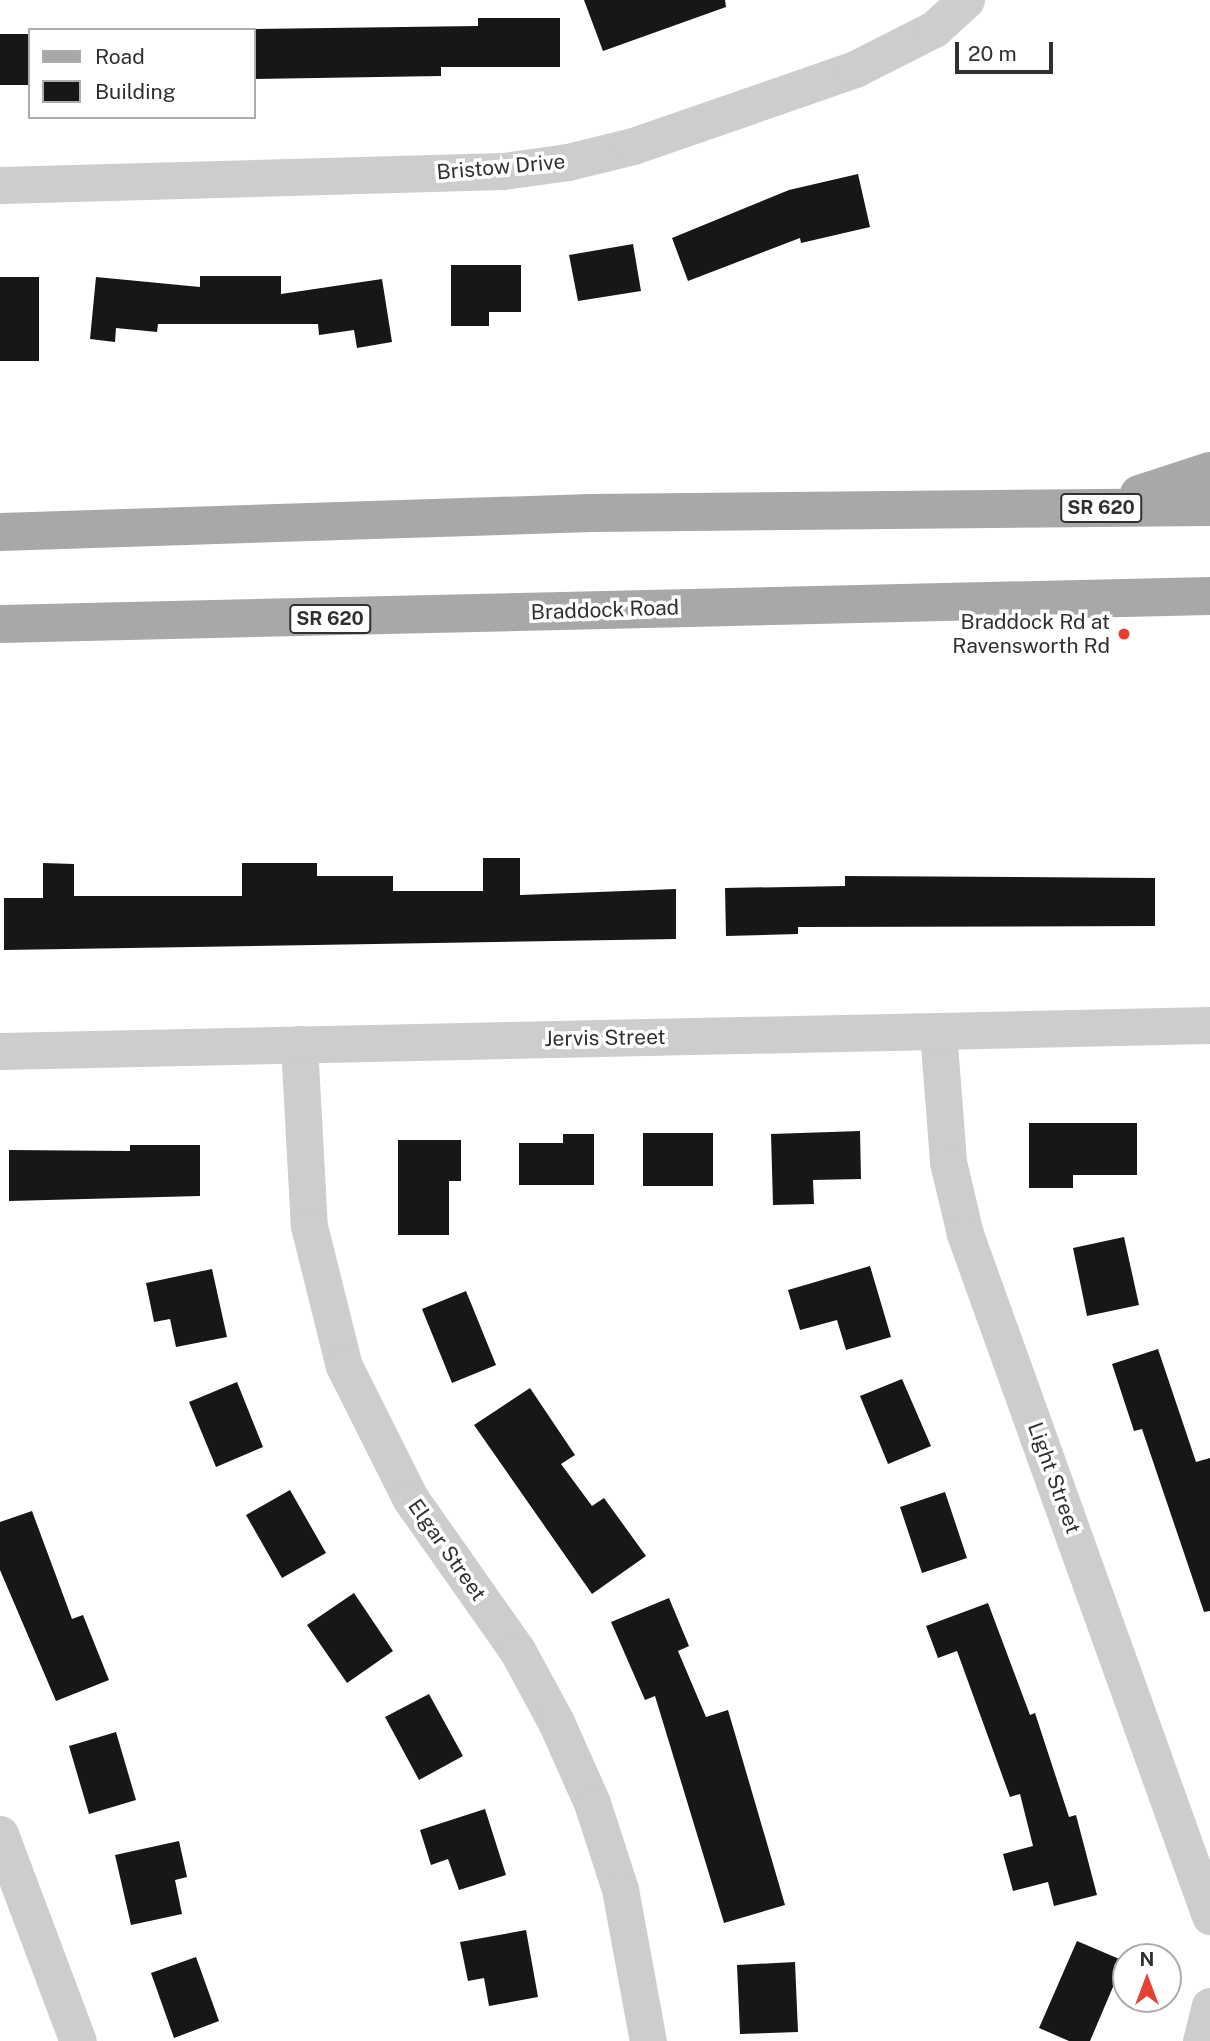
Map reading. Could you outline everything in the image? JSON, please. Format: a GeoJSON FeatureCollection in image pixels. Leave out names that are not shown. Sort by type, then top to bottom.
{"type":"FeatureCollection","features":[{"type":"Feature","properties":{"kind":"main road"},"geometry":{"type":"LineString","coordinates":[[993,509],[1123,497],[1210,471]]}},
{"type":"Feature","properties":{"kind":"main road","name":"SR 620"},"geometry":{"type":"LineString","coordinates":[[0,532],[591,513],[1210,507]]}},
{"type":"Feature","properties":{"kind":"main road","name":"Braddock Road"},"geometry":{"type":"LineString","coordinates":[[0,624],[1210,596]]}},
{"type":"Feature","properties":{"kind":"street","name":"Bristow Drive"},"geometry":{"type":"LineString","coordinates":[[0,185],[503,171],[568,162],[632,146],[855,69],[934,29],[966,0]]}},
{"type":"Feature","properties":{"kind":"street","name":"Jervis Street"},"geometry":{"type":"LineString","coordinates":[[0,1051],[1210,1025]]}},
{"type":"Feature","properties":{"kind":"street","name":"Light Street"},"geometry":{"type":"LineString","coordinates":[[938,1031],[948,1162],[965,1234],[1210,1916]]}},
{"type":"Feature","properties":{"kind":"street","name":"Elgar Street"},"geometry":{"type":"LineString","coordinates":[[299,1044],[309,1226],[344,1366],[410,1498],[517,1650],[556,1722],[592,1803],[620,1889],[648,2041]]}},
{"type":"Feature","properties":{"kind":"street"},"geometry":{"type":"LineString","coordinates":[[0,1835],[78,2041]]}},
{"type":"Feature","properties":{"kind":"street"},"geometry":{"type":"LineString","coordinates":[[1201,2041],[1210,2006]]}},
{"type":"Feature","properties":{"kind":"building"},"geometry":{"type":"Polygon","coordinates":[[[584,0],[725,0],[726,7],[603,51],[584,0]]]}},
{"type":"Feature","properties":{"kind":"building"},"geometry":{"type":"Polygon","coordinates":[[[478,18],[560,18],[560,67],[441,67],[441,76],[256,79],[256,29],[478,26],[478,18]]]}},
{"type":"Feature","properties":{"kind":"building"},"geometry":{"type":"Polygon","coordinates":[[[0,34],[28,34],[28,85],[0,85],[0,34]]]}},
{"type":"Feature","properties":{"kind":"building"},"geometry":{"type":"Polygon","coordinates":[[[858,174],[870,227],[801,243],[800,238],[688,281],[672,238],[789,190],[858,174]]]}},
{"type":"Feature","properties":{"kind":"building"},"geometry":{"type":"Polygon","coordinates":[[[633,244],[641,291],[578,301],[569,255],[633,244]]]}},
{"type":"Feature","properties":{"kind":"building"},"geometry":{"type":"Polygon","coordinates":[[[451,265],[521,265],[521,312],[489,312],[489,326],[451,326],[451,265]]]}},
{"type":"Feature","properties":{"kind":"building"},"geometry":{"type":"Polygon","coordinates":[[[200,276],[281,276],[281,294],[382,279],[392,342],[357,348],[354,330],[319,335],[318,324],[158,324],[157,332],[116,328],[115,342],[90,339],[96,277],[200,287],[200,276]]]}},
{"type":"Feature","properties":{"kind":"building"},"geometry":{"type":"Polygon","coordinates":[[[0,277],[39,277],[39,361],[0,361],[0,277]]]}},
{"type":"Feature","properties":{"kind":"building"},"geometry":{"type":"Polygon","coordinates":[[[483,858],[520,858],[520,895],[676,889],[676,939],[4,950],[4,898],[43,898],[43,863],[74,864],[74,896],[242,896],[242,863],[317,863],[317,876],[393,876],[393,891],[483,891],[483,858]]]}},
{"type":"Feature","properties":{"kind":"building"},"geometry":{"type":"Polygon","coordinates":[[[845,876],[1155,878],[1155,926],[798,927],[798,934],[726,936],[725,888],[845,886],[845,876]]]}},
{"type":"Feature","properties":{"kind":"building"},"geometry":{"type":"Polygon","coordinates":[[[1029,1123],[1137,1123],[1137,1175],[1073,1175],[1073,1188],[1029,1188],[1029,1123]]]}},
{"type":"Feature","properties":{"kind":"building"},"geometry":{"type":"Polygon","coordinates":[[[860,1131],[861,1179],[813,1180],[814,1204],[773,1205],[771,1134],[860,1131]]]}},
{"type":"Feature","properties":{"kind":"building"},"geometry":{"type":"Polygon","coordinates":[[[643,1133],[713,1133],[713,1186],[643,1186],[643,1133]]]}},
{"type":"Feature","properties":{"kind":"building"},"geometry":{"type":"Polygon","coordinates":[[[563,1134],[594,1134],[594,1185],[519,1185],[519,1143],[563,1143],[563,1134]]]}},
{"type":"Feature","properties":{"kind":"building"},"geometry":{"type":"Polygon","coordinates":[[[398,1140],[461,1140],[461,1181],[449,1181],[449,1235],[398,1235],[398,1140]]]}},
{"type":"Feature","properties":{"kind":"building"},"geometry":{"type":"Polygon","coordinates":[[[130,1145],[200,1145],[200,1196],[9,1201],[9,1150],[130,1151],[130,1145]]]}},
{"type":"Feature","properties":{"kind":"building"},"geometry":{"type":"Polygon","coordinates":[[[1124,1237],[1139,1305],[1087,1316],[1073,1248],[1124,1237]]]}},
{"type":"Feature","properties":{"kind":"building"},"geometry":{"type":"Polygon","coordinates":[[[870,1266],[891,1337],[846,1350],[837,1320],[800,1330],[788,1290],[870,1266]]]}},
{"type":"Feature","properties":{"kind":"building"},"geometry":{"type":"Polygon","coordinates":[[[212,1269],[227,1337],[176,1347],[170,1319],[154,1322],[146,1283],[212,1269]]]}},
{"type":"Feature","properties":{"kind":"building"},"geometry":{"type":"Polygon","coordinates":[[[466,1291],[496,1365],[452,1383],[422,1309],[466,1291]]]}},
{"type":"Feature","properties":{"kind":"building"},"geometry":{"type":"Polygon","coordinates":[[[1158,1349],[1196,1462],[1210,1458],[1210,1611],[1204,1612],[1142,1429],[1134,1431],[1112,1364],[1158,1349]]]}},
{"type":"Feature","properties":{"kind":"building"},"geometry":{"type":"Polygon","coordinates":[[[902,1379],[931,1446],[888,1464],[860,1396],[902,1379]]]}},
{"type":"Feature","properties":{"kind":"building"},"geometry":{"type":"Polygon","coordinates":[[[237,1382],[263,1447],[216,1467],[189,1402],[237,1382]]]}},
{"type":"Feature","properties":{"kind":"building"},"geometry":{"type":"Polygon","coordinates":[[[530,1388],[575,1455],[561,1464],[592,1506],[604,1498],[646,1556],[592,1594],[474,1425],[530,1388]]]}},
{"type":"Feature","properties":{"kind":"building"},"geometry":{"type":"Polygon","coordinates":[[[290,1490],[326,1553],[282,1578],[246,1515],[290,1490]]]}},
{"type":"Feature","properties":{"kind":"building"},"geometry":{"type":"Polygon","coordinates":[[[945,1492],[967,1558],[922,1573],[900,1507],[945,1492]]]}},
{"type":"Feature","properties":{"kind":"building"},"geometry":{"type":"Polygon","coordinates":[[[32,1511],[72,1619],[83,1615],[109,1680],[56,1701],[0,1570],[0,1522],[32,1511]]]}},
{"type":"Feature","properties":{"kind":"building"},"geometry":{"type":"Polygon","coordinates":[[[354,1593],[393,1651],[347,1683],[307,1625],[354,1593]]]}},
{"type":"Feature","properties":{"kind":"building"},"geometry":{"type":"Polygon","coordinates":[[[669,1598],[689,1646],[678,1651],[706,1717],[728,1710],[785,1905],[724,1923],[655,1696],[645,1700],[611,1622],[669,1598]]]}},
{"type":"Feature","properties":{"kind":"building"},"geometry":{"type":"Polygon","coordinates":[[[988,1603],[1030,1715],[1035,1713],[1069,1817],[1076,1815],[1097,1895],[1054,1906],[1048,1882],[1013,1891],[1003,1854],[1033,1846],[1020,1794],[1010,1797],[957,1651],[938,1658],[926,1626],[988,1603]]]}},
{"type":"Feature","properties":{"kind":"building"},"geometry":{"type":"Polygon","coordinates":[[[429,1694],[463,1756],[419,1780],[385,1717],[429,1694]]]}},
{"type":"Feature","properties":{"kind":"building"},"geometry":{"type":"Polygon","coordinates":[[[116,1732],[136,1800],[89,1814],[69,1746],[116,1732]]]}},
{"type":"Feature","properties":{"kind":"building"},"geometry":{"type":"Polygon","coordinates":[[[485,1809],[506,1875],[459,1890],[448,1859],[431,1865],[420,1830],[485,1809]]]}},
{"type":"Feature","properties":{"kind":"building"},"geometry":{"type":"Polygon","coordinates":[[[179,1841],[187,1877],[175,1880],[182,1914],[131,1925],[115,1855],[179,1841]]]}},
{"type":"Feature","properties":{"kind":"building"},"geometry":{"type":"Polygon","coordinates":[[[526,1930],[538,1997],[489,2006],[484,1978],[468,1981],[460,1942],[526,1930]]]}},
{"type":"Feature","properties":{"kind":"building"},"geometry":{"type":"Polygon","coordinates":[[[1077,1941],[1112,1956],[1112,1989],[1090,2041],[1069,2041],[1039,2028],[1077,1941]]]}},
{"type":"Feature","properties":{"kind":"building"},"geometry":{"type":"Polygon","coordinates":[[[196,1957],[219,2021],[174,2038],[151,1973],[196,1957]]]}},
{"type":"Feature","properties":{"kind":"building"},"geometry":{"type":"Polygon","coordinates":[[[795,1962],[798,2032],[740,2034],[737,1965],[795,1962]]]}},
{"type":"Feature","properties":{"kind":"place","name":"Braddock Rd at Ravensworth Rd"},"geometry":{"type":"Point","coordinates":[1124,634]}}]}
